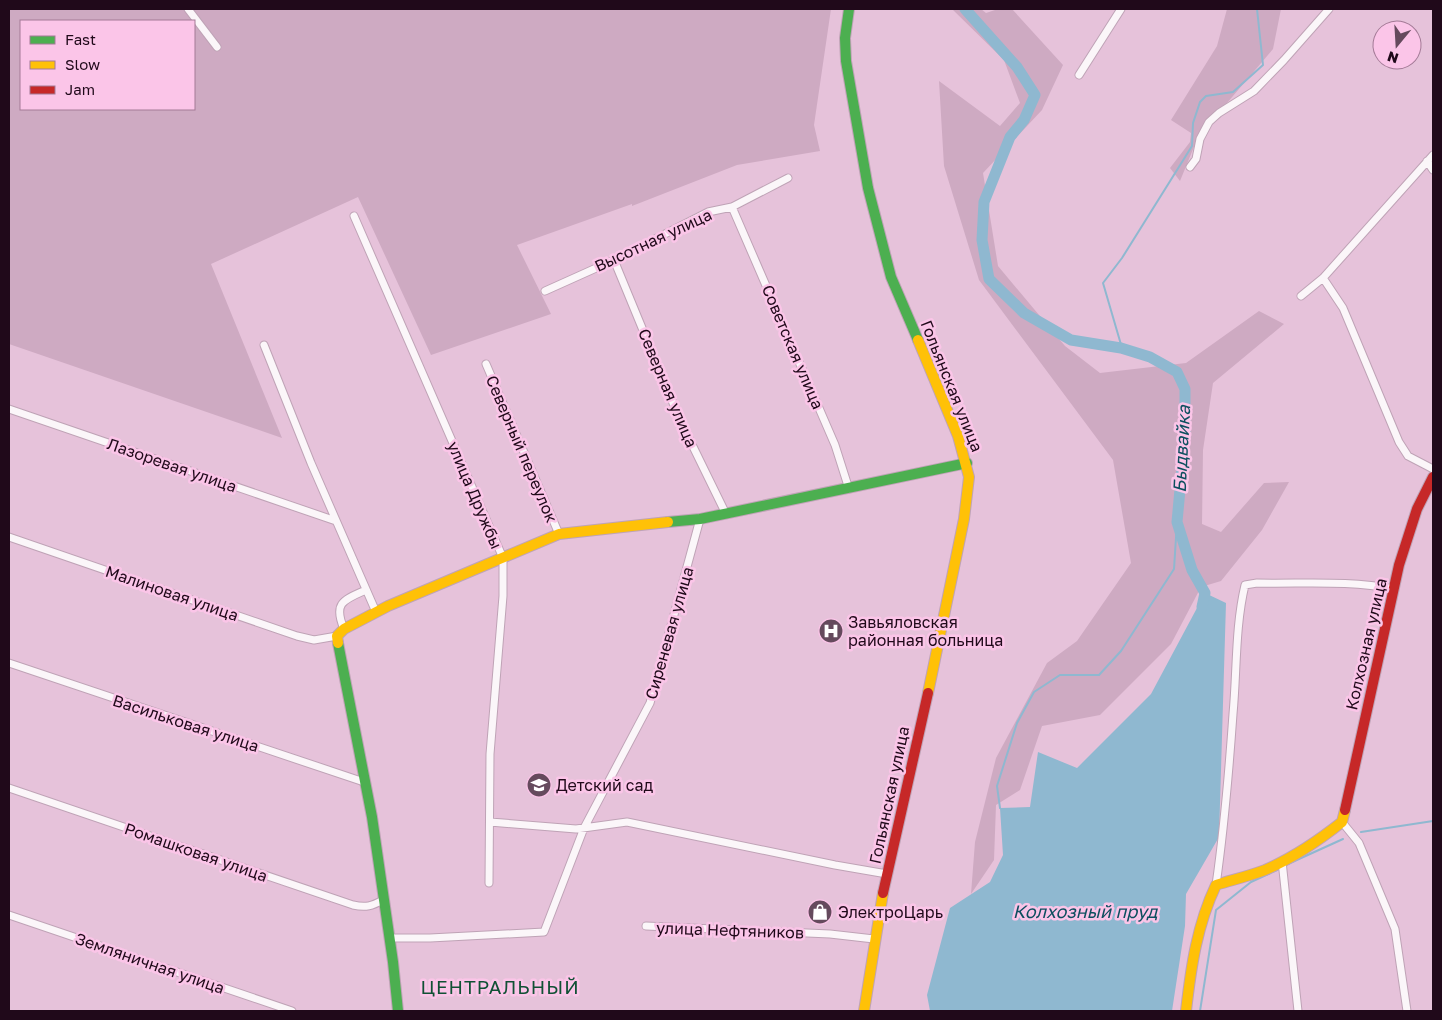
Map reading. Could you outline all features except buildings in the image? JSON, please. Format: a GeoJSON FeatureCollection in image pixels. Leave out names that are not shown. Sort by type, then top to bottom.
{"type":"FeatureCollection","features":[{"type":"Feature","properties":{"kind":"street"},"geometry":{"type":"LineString","coordinates":[[188,9],[217,47]]}},
{"type":"Feature","properties":{"kind":"street","name":"Гольянская улица"},"geometry":{"type":"LineString","coordinates":[[849,9],[845,38],[846,62],[868,188],[892,277],[958,436],[969,476],[964,519],[941,634],[874,939],[864,1011]]}},
{"type":"Feature","properties":{"kind":"street"},"geometry":{"type":"LineString","coordinates":[[1079,75],[1121,9]]}},
{"type":"Feature","properties":{"kind":"street"},"geometry":{"type":"LineString","coordinates":[[1190,167],[1196,159],[1200,139],[1209,122],[1219,113],[1254,91],[1329,9]]}},
{"type":"Feature","properties":{"kind":"street"},"geometry":{"type":"LineString","coordinates":[[1301,296],[1323,278],[1433,155]]}},
{"type":"Feature","properties":{"kind":"street"},"geometry":{"type":"LineString","coordinates":[[1427,161],[1433,170]]}},
{"type":"Feature","properties":{"kind":"street","name":"Высотная улица"},"geometry":{"type":"LineString","coordinates":[[545,291],[614,260],[708,212],[732,206],[788,178]]}},
{"type":"Feature","properties":{"kind":"street","name":"Советская улица"},"geometry":{"type":"LineString","coordinates":[[732,206],[835,445],[848,489]]}},
{"type":"Feature","properties":{"kind":"street","name":"улица Дружбы"},"geometry":{"type":"LineString","coordinates":[[354,216],[502,558],[502,605],[490,754],[489,883]]}},
{"type":"Feature","properties":{"kind":"street","name":"Северная улица"},"geometry":{"type":"LineString","coordinates":[[614,260],[680,420],[726,514]]}},
{"type":"Feature","properties":{"kind":"street"},"geometry":{"type":"LineString","coordinates":[[1323,278],[1343,308],[1399,442],[1408,456],[1433,469]]}},
{"type":"Feature","properties":{"kind":"street"},"geometry":{"type":"LineString","coordinates":[[264,345],[310,463],[376,612]]}},
{"type":"Feature","properties":{"kind":"street","name":"Северный переулок"},"geometry":{"type":"LineString","coordinates":[[486,364],[559,534]]}},
{"type":"Feature","properties":{"kind":"street","name":"Лазоревая улица"},"geometry":{"type":"LineString","coordinates":[[9,409],[336,521]]}},
{"type":"Feature","properties":{"kind":"street"},"geometry":{"type":"LineString","coordinates":[[341,632],[376,612],[559,534],[700,519],[966,463]]}},
{"type":"Feature","properties":{"kind":"street","name":"Колхозная улица"},"geometry":{"type":"LineString","coordinates":[[1342,822],[1409,528],[1417,505],[1433,477]]}},
{"type":"Feature","properties":{"kind":"street","name":"Сиреневая улица"},"geometry":{"type":"LineString","coordinates":[[390,938],[430,938],[544,932],[584,828],[650,703],[700,519]]}},
{"type":"Feature","properties":{"kind":"street","name":"Малиновая улица"},"geometry":{"type":"LineString","coordinates":[[9,537],[297,636],[314,640],[341,632]]}},
{"type":"Feature","properties":{"kind":"street"},"geometry":{"type":"LineString","coordinates":[[1186,1011],[1198,936],[1206,904],[1216,885],[1224,827],[1234,714],[1240,609],[1245,585],[1257,583],[1343,583],[1394,589]]}},
{"type":"Feature","properties":{"kind":"street"},"geometry":{"type":"LineString","coordinates":[[366,590],[346,598],[340,606],[338,616],[364,782],[372,817],[390,938],[398,1011]]}},
{"type":"Feature","properties":{"kind":"street","name":"Васильковая улица"},"geometry":{"type":"LineString","coordinates":[[9,664],[364,782]]}},
{"type":"Feature","properties":{"kind":"street","name":"Ромашковая улица"},"geometry":{"type":"LineString","coordinates":[[9,788],[353,905],[364,908],[383,900]]}},
{"type":"Feature","properties":{"kind":"street"},"geometry":{"type":"LineString","coordinates":[[490,822],[576,829],[627,822],[887,874]]}},
{"type":"Feature","properties":{"kind":"street"},"geometry":{"type":"LineString","coordinates":[[1216,885],[1255,874],[1282,861],[1324,836],[1342,822],[1359,843],[1395,929],[1407,1011]]}},
{"type":"Feature","properties":{"kind":"street"},"geometry":{"type":"LineString","coordinates":[[1282,861],[1298,1011]]}},
{"type":"Feature","properties":{"kind":"street","name":"Земляничная улица"},"geometry":{"type":"LineString","coordinates":[[9,915],[292,1011]]}},
{"type":"Feature","properties":{"kind":"street","name":"улица Нефтяников"},"geometry":{"type":"LineString","coordinates":[[646,926],[830,934],[874,939]]}},
{"type":"Feature","properties":{"kind":"shaded area"},"geometry":{"type":"Polygon","coordinates":[[[9,9],[831,9],[814,125],[820,151],[737,165],[632,206],[632,204],[517,245],[551,314],[431,355],[358,197],[211,264],[282,438],[9,344],[9,9]]]}},
{"type":"Feature","properties":{"kind":"shaded area"},"geometry":{"type":"Polygon","coordinates":[[[952,9],[981,9],[986,13],[998,9],[1012,9],[1063,65],[1042,110],[983,173],[998,266],[1065,346],[1100,373],[1186,363],[1259,311],[1284,324],[1213,383],[1203,450],[1202,524],[1221,532],[1264,483],[1289,482],[1262,530],[1221,581],[1201,587],[1171,644],[1100,715],[1042,726],[1020,790],[996,805],[994,860],[971,894],[975,842],[996,758],[1047,663],[1077,641],[1131,563],[1113,460],[979,280],[944,166],[939,81],[1000,126],[1020,103],[1004,60],[952,9]]]}},
{"type":"Feature","properties":{"kind":"shaded area"},"geometry":{"type":"Polygon","coordinates":[[[1227,9],[1281,9],[1273,49],[1198,137],[1180,181],[1170,168],[1190,142],[1191,133],[1171,120],[1217,46],[1227,9]]]}},
{"type":"Feature","properties":{"kind":"water","name":"Колхозный пруд"},"geometry":{"type":"Polygon","coordinates":[[[1205,593],[1226,603],[1219,837],[1186,894],[1185,926],[1172,1011],[930,1011],[927,995],[950,908],[990,882],[1003,855],[1000,808],[1030,807],[1038,752],[1077,768],[1151,694],[1205,593]]]}},
{"type":"Feature","properties":{"kind":"waterway","name":"Быдвайка"},"geometry":{"type":"LineString","coordinates":[[965,9],[1017,67],[1035,95],[1024,120],[1010,137],[984,202],[982,240],[989,279],[1024,313],[1071,340],[1121,348],[1150,357],[1177,372],[1185,389],[1185,435],[1177,522],[1192,570],[1205,593],[1202,607]]}},
{"type":"Feature","properties":{"kind":"waterway"},"geometry":{"type":"LineString","coordinates":[[1122,348],[1103,283],[1122,258],[1192,146],[1193,123],[1200,102],[1206,96],[1233,92],[1263,65],[1257,9]]}},
{"type":"Feature","properties":{"kind":"waterway"},"geometry":{"type":"LineString","coordinates":[[1000,808],[997,786],[1017,723],[1034,692],[1060,675],[1099,675],[1121,651],[1174,569],[1177,522]]}},
{"type":"Feature","properties":{"kind":"waterway"},"geometry":{"type":"LineString","coordinates":[[1361,832],[1433,821]]}},
{"type":"Feature","properties":{"kind":"waterway"},"geometry":{"type":"LineString","coordinates":[[1288,864],[1343,839]]}},
{"type":"Feature","properties":{"kind":"waterway"},"geometry":{"type":"LineString","coordinates":[[1200,1011],[1216,910],[1251,882],[1277,870]]}},
{"type":"Feature","properties":{"kind":"traffic: fast"},"geometry":{"type":"LineString","coordinates":[[849,9],[845,38],[846,61],[868,188],[891,277],[918,340]]}},
{"type":"Feature","properties":{"kind":"traffic: fast"},"geometry":{"type":"LineString","coordinates":[[668,522],[700,519],[967,463]]}},
{"type":"Feature","properties":{"kind":"traffic: fast"},"geometry":{"type":"LineString","coordinates":[[338,643],[372,817],[393,962],[398,1011]]}},
{"type":"Feature","properties":{"kind":"traffic: slow"},"geometry":{"type":"LineString","coordinates":[[918,340],[958,436],[969,477],[964,519],[928,693]]}},
{"type":"Feature","properties":{"kind":"traffic: slow"},"geometry":{"type":"LineString","coordinates":[[338,643],[337,636],[344,629],[388,606],[559,534],[668,522]]}},
{"type":"Feature","properties":{"kind":"traffic: slow"},"geometry":{"type":"LineString","coordinates":[[1186,1011],[1199,931],[1216,885],[1265,870],[1295,855],[1342,822],[1345,810]]}},
{"type":"Feature","properties":{"kind":"traffic: slow"},"geometry":{"type":"LineString","coordinates":[[864,1011],[883,893]]}},
{"type":"Feature","properties":{"kind":"traffic: jam"},"geometry":{"type":"LineString","coordinates":[[1345,810],[1399,565],[1417,509],[1433,477]]}},
{"type":"Feature","properties":{"kind":"traffic: jam"},"geometry":{"type":"LineString","coordinates":[[883,893],[928,693]]}},
{"type":"Feature","properties":{"kind":"place","name":"Завьяловская районная больница"},"geometry":{"type":"Point","coordinates":[831,631]}},
{"type":"Feature","properties":{"kind":"place","name":"Детский сад"},"geometry":{"type":"Point","coordinates":[539,785]}},
{"type":"Feature","properties":{"kind":"place","name":"ЭлектроЦарь"},"geometry":{"type":"Point","coordinates":[820,912]}},
{"type":"Feature","properties":{"kind":"district","name":"ЦЕНТРАЛЬНЫЙ"},"geometry":{"type":"Point","coordinates":[500,987]}}]}
